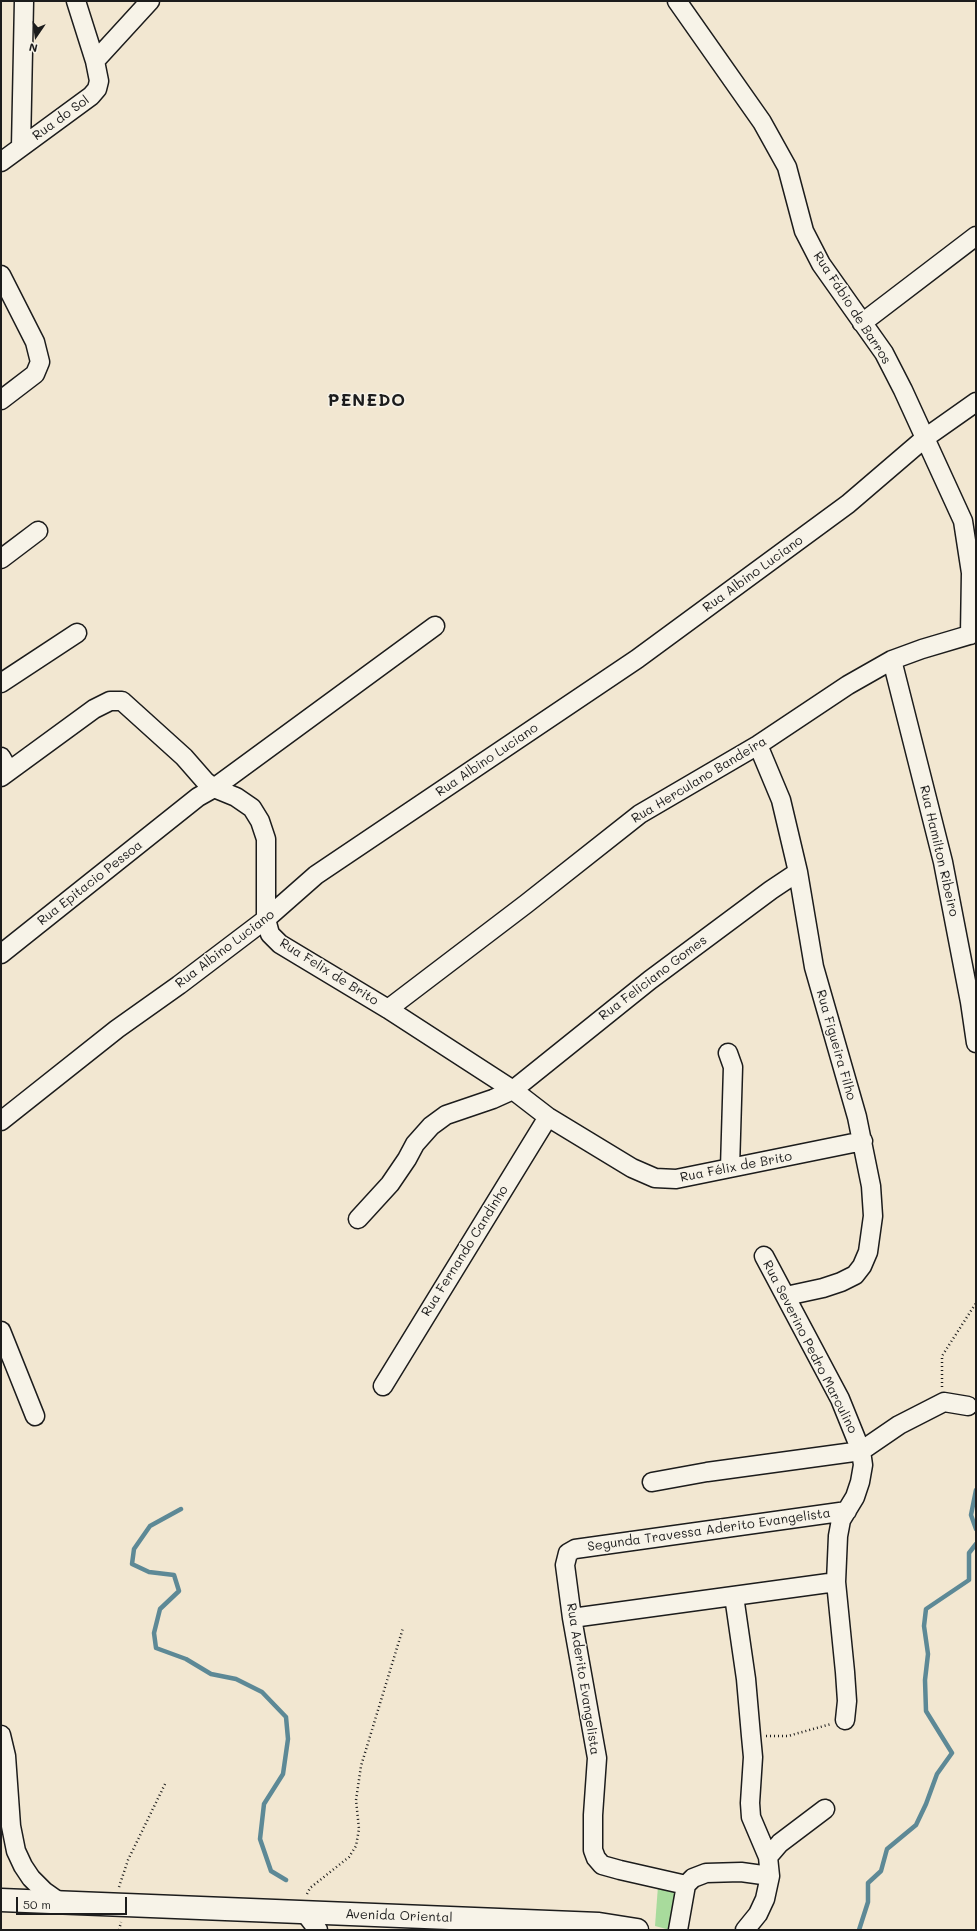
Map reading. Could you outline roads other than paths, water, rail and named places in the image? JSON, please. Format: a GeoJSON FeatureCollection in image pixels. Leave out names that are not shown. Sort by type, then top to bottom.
{"type":"FeatureCollection","features":[{"type":"Feature","properties":{"kind":"street"},"geometry":{"type":"LineString","coordinates":[[21,146],[24,1]]}},
{"type":"Feature","properties":{"kind":"street","name":"Rua do Sol"},"geometry":{"type":"LineString","coordinates":[[1,162],[91,96],[96,89],[99,81],[95,61],[76,1]]}},
{"type":"Feature","properties":{"kind":"street"},"geometry":{"type":"LineString","coordinates":[[95,61],[150,1]]}},
{"type":"Feature","properties":{"kind":"street","name":"Rua Fábio de Barros"},"geometry":{"type":"LineString","coordinates":[[677,1],[762,122],[787,167],[804,231],[821,264],[884,353],[904,390],[963,521],[971,573],[973,634]]}},
{"type":"Feature","properties":{"kind":"street"},"geometry":{"type":"LineString","coordinates":[[862,323],[976,236]]}},
{"type":"Feature","properties":{"kind":"street"},"geometry":{"type":"LineString","coordinates":[[1,275],[35,342],[40,362],[36,374],[32,378],[1,400]]}},
{"type":"Feature","properties":{"kind":"street","name":"Rua Albino Luciano"},"geometry":{"type":"LineString","coordinates":[[1,1121],[117,1029],[179,985],[266,919],[316,875],[637,659],[848,504],[925,438],[976,402]]}},
{"type":"Feature","properties":{"kind":"street"},"geometry":{"type":"LineString","coordinates":[[1,559],[38,530]]}},
{"type":"Feature","properties":{"kind":"street"},"geometry":{"type":"LineString","coordinates":[[4,768],[105,702],[115,700],[122,701],[140,715],[184,757],[209,784],[435,626]]}},
{"type":"Feature","properties":{"kind":"street"},"geometry":{"type":"LineString","coordinates":[[1,683],[77,633]]}},
{"type":"Feature","properties":{"kind":"street","name":"Rua Herculano Bandeira"},"geometry":{"type":"LineString","coordinates":[[388,1009],[526,904],[640,814],[758,746],[848,685],[892,660],[922,649],[973,634]]}},
{"type":"Feature","properties":{"kind":"street","name":"Rua Hamilton Ribeiro"},"geometry":{"type":"LineString","coordinates":[[892,660],[943,862],[970,1002],[976,1043]]}},
{"type":"Feature","properties":{"kind":"street","name":"Rua Figueira Filho"},"geometry":{"type":"LineString","coordinates":[[758,746],[781,800],[798,872],[814,967],[857,1117],[871,1186],[872,1216],[868,1252],[862,1266],[855,1275],[841,1282],[786,1296]]}},
{"type":"Feature","properties":{"kind":"street","name":"Rua Felix de Brito"},"geometry":{"type":"LineString","coordinates":[[209,784],[236,797],[252,808],[260,821],[266,839],[266,919],[270,934],[280,944],[388,1009],[513,1090]]}},
{"type":"Feature","properties":{"kind":"street","name":"Rua Epitacio Pessoa"},"geometry":{"type":"LineString","coordinates":[[1,954],[179,813],[198,797],[209,784]]}},
{"type":"Feature","properties":{"kind":"street","name":"Rua Feliciano Gomes"},"geometry":{"type":"LineString","coordinates":[[358,1219],[390,1184],[415,1144],[431,1126],[446,1115],[493,1099],[513,1090],[650,980],[771,890],[798,872]]}},
{"type":"Feature","properties":{"kind":"street"},"geometry":{"type":"LineString","coordinates":[[728,1053],[733,1067],[730,1168]]}},
{"type":"Feature","properties":{"kind":"street","name":"Rua Félix de Brito"},"geometry":{"type":"LineString","coordinates":[[513,1090],[548,1117],[632,1168],[655,1178],[676,1179],[863,1141]]}},
{"type":"Feature","properties":{"kind":"street","name":"Rua Fernando Candinho"},"geometry":{"type":"LineString","coordinates":[[383,1386],[548,1117]]}},
{"type":"Feature","properties":{"kind":"street","name":"Rua Severino Pedro Marculino"},"geometry":{"type":"LineString","coordinates":[[764,1256],[840,1399],[861,1451],[863,1465],[860,1482],[855,1497],[841,1520],[838,1536],[836,1582],[847,1701],[845,1720]]}},
{"type":"Feature","properties":{"kind":"street"},"geometry":{"type":"LineString","coordinates":[[1,1331],[35,1416]]}},
{"type":"Feature","properties":{"kind":"street"},"geometry":{"type":"LineString","coordinates":[[652,1482],[707,1472],[861,1451],[898,1424],[944,1402],[968,1406]]}},
{"type":"Feature","properties":{"kind":"street","name":"Segunda Travessa Aderito Evangelista"},"geometry":{"type":"LineString","coordinates":[[571,1550],[847,1511]]}},
{"type":"Feature","properties":{"kind":"street","name":"Rua Aderito Evangelista"},"geometry":{"type":"LineString","coordinates":[[571,1550],[568,1553],[565,1564],[572,1618],[597,1758],[592,1839],[596,1858],[602,1865],[686,1885]]}},
{"type":"Feature","properties":{"kind":"street"},"geometry":{"type":"LineString","coordinates":[[572,1618],[836,1582]]}},
{"type":"Feature","properties":{"kind":"street"},"geometry":{"type":"LineString","coordinates":[[734,1596],[746,1679],[752,1736],[753,1757],[750,1803],[752,1817],[768,1857],[770,1876],[766,1899],[758,1914],[745,1930]]}},
{"type":"Feature","properties":{"kind":"street"},"geometry":{"type":"LineString","coordinates":[[1,1735],[9,1776],[6,1827],[23,1866],[44,1890],[61,1903]]}},
{"type":"Feature","properties":{"kind":"street"},"geometry":{"type":"LineString","coordinates":[[768,1857],[780,1843],[824,1810]]}},
{"type":"Feature","properties":{"kind":"street"},"geometry":{"type":"LineString","coordinates":[[678,1930],[686,1885],[693,1878],[706,1873],[741,1872],[770,1876]]}},
{"type":"Feature","properties":{"kind":"street","name":"Avenida Oriental"},"geometry":{"type":"LineString","coordinates":[[1,1900],[599,1924],[637,1930]]}},
{"type":"Feature","properties":{"kind":"street"},"geometry":{"type":"LineString","coordinates":[[305,1913],[318,1930]]}},
{"type":"Feature","properties":{"kind":"waterway"},"geometry":{"type":"LineString","coordinates":[[976,1490],[971,1515],[976,1529]]}},
{"type":"Feature","properties":{"kind":"waterway"},"geometry":{"type":"LineString","coordinates":[[181,1509],[150,1526],[134,1549],[132,1564],[149,1572],[174,1575],[179,1591],[160,1609],[154,1633],[156,1648],[186,1659],[211,1674],[236,1679],[262,1692],[286,1717],[288,1739],[283,1774],[264,1804],[260,1839],[271,1871],[286,1880]]}},
{"type":"Feature","properties":{"kind":"waterway"},"geometry":{"type":"LineString","coordinates":[[859,1930],[868,1902],[868,1883],[881,1871],[887,1849],[916,1825],[926,1804],[937,1774],[952,1753],[926,1711],[925,1680],[928,1654],[924,1626],[926,1609],[969,1580],[969,1553],[976,1544]]}},
{"type":"Feature","properties":{"kind":"district","name":"PENEDO"},"geometry":{"type":"Point","coordinates":[367,401]}}]}
